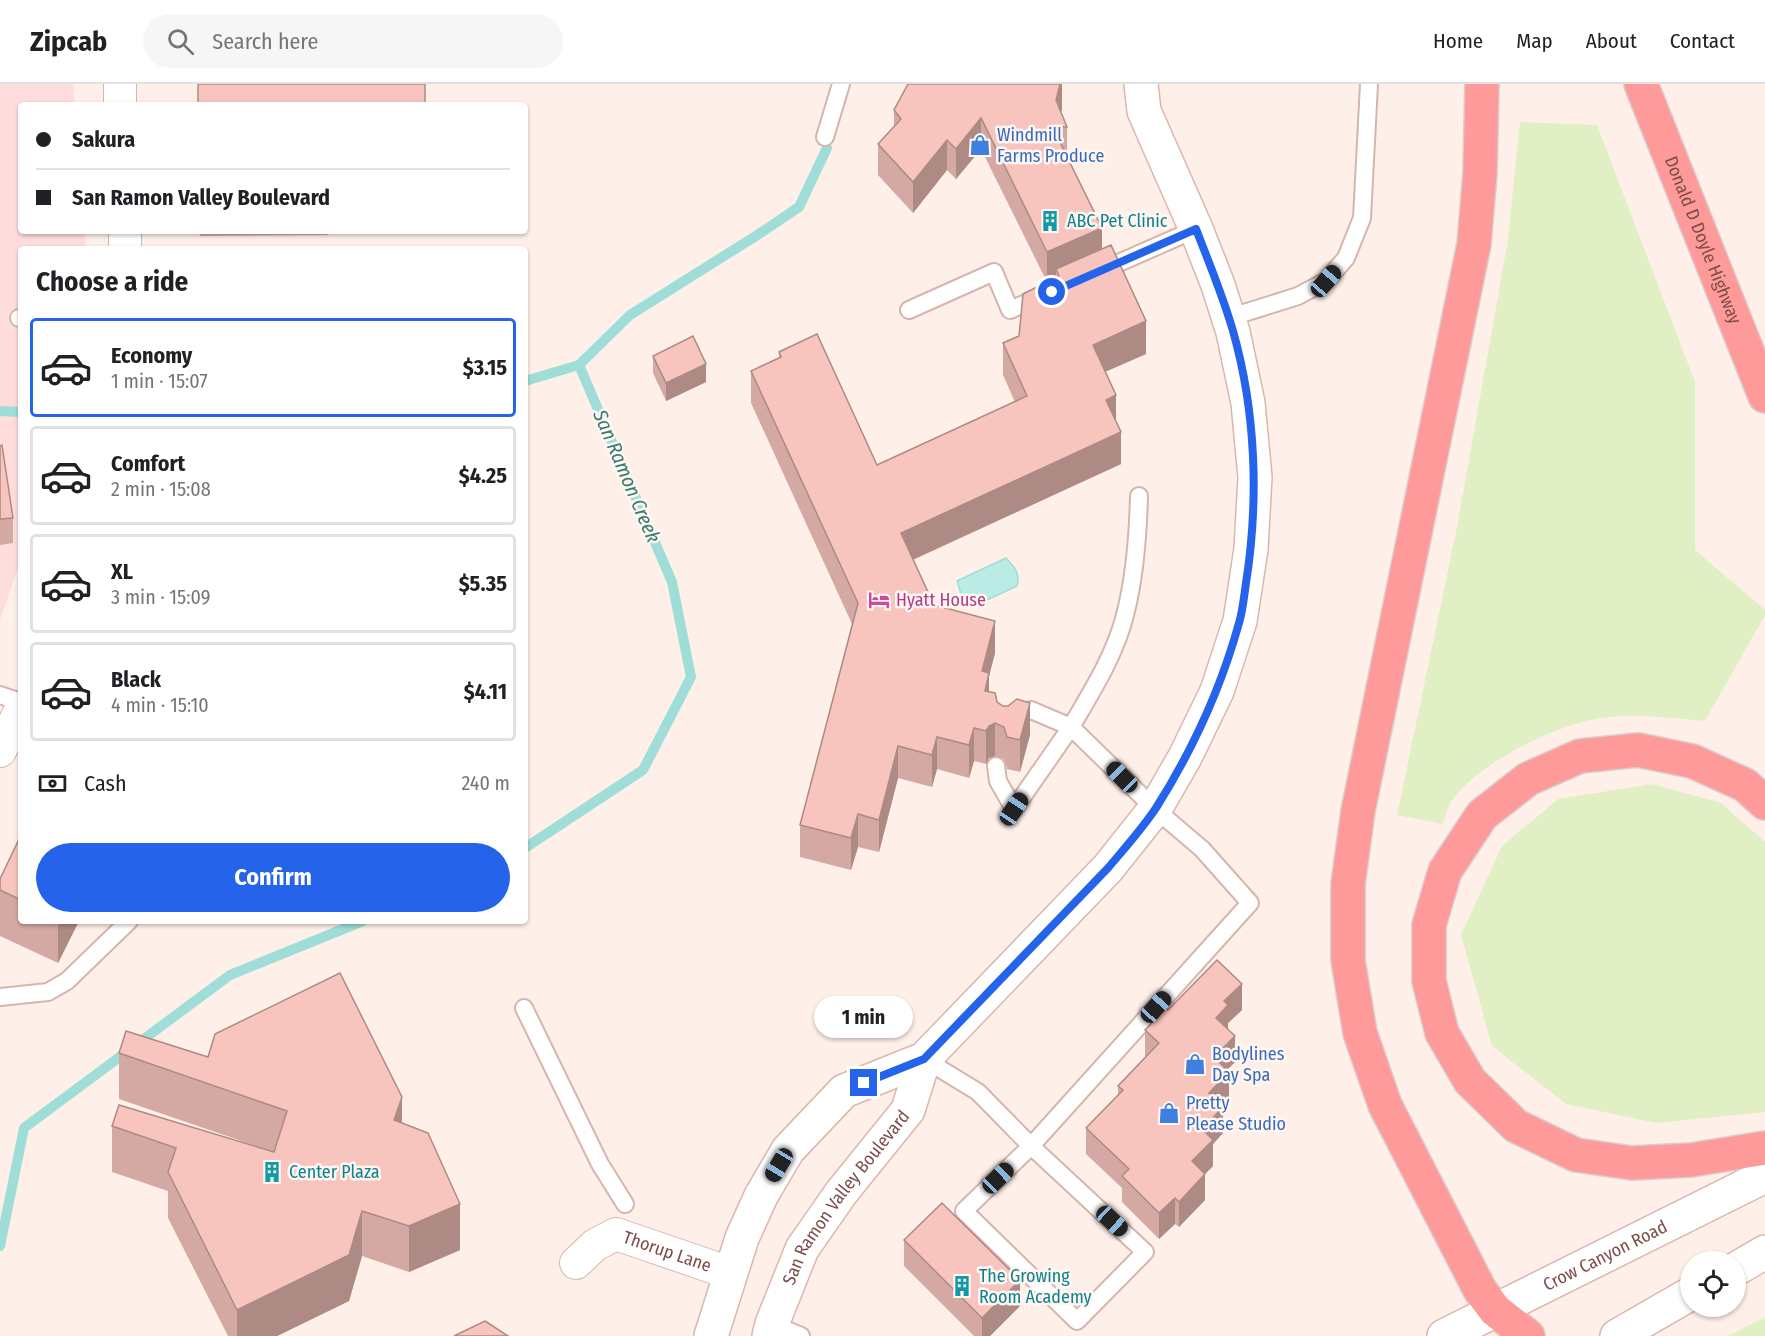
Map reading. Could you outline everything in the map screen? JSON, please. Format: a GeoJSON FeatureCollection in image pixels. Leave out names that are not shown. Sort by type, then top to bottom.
{"type":"FeatureCollection","features":[{"type":"Feature","properties":{"kind":"highway"},"geometry":{"type":"LineString","coordinates":[[1482,84],[1480,173],[1474,243],[1358,811],[1348,884],[1347,960],[1360,1033],[1385,1105],[1480,1290],[1495,1310],[1528,1336]]}},
{"type":"Feature","properties":{"kind":"highway","name":"Donald D Doyle Highway"},"geometry":{"type":"LineString","coordinates":[[1641,84],[1765,396]]}},
{"type":"Feature","properties":{"kind":"highway"},"geometry":{"type":"LineString","coordinates":[[1765,803],[1745,785],[1692,761],[1638,750],[1580,756],[1528,779],[1482,815],[1445,871],[1429,925],[1429,981],[1442,1033],[1470,1081],[1516,1126],[1576,1155],[1632,1163],[1692,1160],[1765,1148]]}},
{"type":"Feature","properties":{"kind":"main road","name":"San Ramon Valley Boulevard"},"geometry":{"type":"LineString","coordinates":[[711,1336],[742,1238],[761,1196],[788,1150],[844,1091],[924,1059],[1108,868],[1155,809],[1185,757],[1217,691],[1240,621],[1251,549],[1255,477],[1248,403],[1233,332],[1196,229],[1142,97],[1116,84]]}},
{"type":"Feature","properties":{"kind":"main road","name":"San Ramon Valley Boulevard"},"geometry":{"type":"LineString","coordinates":[[770,1330],[802,1249],[908,1110],[924,1059]]}},
{"type":"Feature","properties":{"kind":"main road","name":"Crow Canyon Road"},"geometry":{"type":"LineString","coordinates":[[1444,1336],[1765,1176]]}},
{"type":"Feature","properties":{"kind":"main road"},"geometry":{"type":"LineString","coordinates":[[1746,1263],[1765,1252]]}},
{"type":"Feature","properties":{"kind":"main road"},"geometry":{"type":"LineString","coordinates":[[1617,1336],[1680,1300]]}},
{"type":"Feature","properties":{"kind":"street"},"geometry":{"type":"LineString","coordinates":[[120,84],[120,102]]}},
{"type":"Feature","properties":{"kind":"street"},"geometry":{"type":"LineString","coordinates":[[0,751],[18,715]]}},
{"type":"Feature","properties":{"kind":"street","name":"Thorup Lane"},"geometry":{"type":"LineString","coordinates":[[576,1263],[595,1245],[616,1234],[730,1273]]}},
{"type":"Feature","properties":{"kind":"lane"},"geometry":{"type":"LineString","coordinates":[[825,137],[841,84]]}},
{"type":"Feature","properties":{"kind":"lane"},"geometry":{"type":"LineString","coordinates":[[1228,318],[1298,296],[1326,281],[1346,258],[1362,218],[1369,84]]}},
{"type":"Feature","properties":{"kind":"lane"},"geometry":{"type":"LineString","coordinates":[[1083,278],[1196,229]]}},
{"type":"Feature","properties":{"kind":"lane"},"geometry":{"type":"LineString","coordinates":[[909,310],[993,272],[1010,310],[1062,288]]}},
{"type":"Feature","properties":{"kind":"lane"},"geometry":{"type":"LineString","coordinates":[[996,766],[998,782],[1014,809],[1071,727],[1102,673],[1125,616],[1135,555],[1139,496]]}},
{"type":"Feature","properties":{"kind":"lane"},"geometry":{"type":"LineString","coordinates":[[0,695],[18,701]]}},
{"type":"Feature","properties":{"kind":"lane"},"geometry":{"type":"LineString","coordinates":[[924,1059],[978,1092],[1031,1146],[1145,1251],[1077,1321],[964,1211],[1031,1146],[1250,903],[1202,849],[1155,809],[1071,727],[1031,710],[1020,714],[1005,728]]}},
{"type":"Feature","properties":{"kind":"lane"},"geometry":{"type":"LineString","coordinates":[[0,997],[48,992],[67,981],[126,924]]}},
{"type":"Feature","properties":{"kind":"lane"},"geometry":{"type":"LineString","coordinates":[[524,1008],[600,1164],[625,1204]]}},
{"type":"Feature","properties":{"kind":"lane"},"geometry":{"type":"LineString","coordinates":[[770,1330],[801,1336]]}},
{"type":"Feature","properties":{"kind":"shaded area"},"geometry":{"type":"Polygon","coordinates":[[[0,84],[73,84],[75,102],[18,102],[18,234],[85,234],[86,246],[18,246],[18,567],[0,620],[0,84]]]}},
{"type":"Feature","properties":{"kind":"green space"},"geometry":{"type":"Polygon","coordinates":[[[1520,122],[1597,125],[1695,382],[1695,550],[1765,610],[1765,615],[1705,721],[1622,716],[1595,719],[1559,730],[1518,748],[1480,773],[1453,799],[1442,824],[1397,815],[1457,527],[1508,240],[1520,122]]]}},
{"type":"Feature","properties":{"kind":"green space"},"geometry":{"type":"Polygon","coordinates":[[[1652,784],[1721,803],[1765,842],[1765,1112],[1656,1123],[1566,1104],[1492,1046],[1461,935],[1502,846],[1558,799],[1652,784]]]}},
{"type":"Feature","properties":{"kind":"green space"},"geometry":{"type":"Polygon","coordinates":[[[1765,1317],[1765,1336],[1728,1336],[1765,1317]]]}},
{"type":"Feature","properties":{"kind":"water"},"geometry":{"type":"Polygon","coordinates":[[[1006,558],[1016,571],[1017,586],[972,607],[962,597],[957,581],[1006,558]]]}},
{"type":"Feature","properties":{"kind":"building"},"geometry":{"type":"Polygon","coordinates":[[[198,84],[425,84],[425,102],[198,102],[198,84]]]}},
{"type":"Feature","properties":{"kind":"building","name":"Windmill Farms Produce"},"geometry":{"type":"Polygon","coordinates":[[[908,84],[1060,84],[1056,100],[1067,127],[1052,126],[1102,228],[1047,252],[981,118],[956,149],[947,140],[913,182],[878,144],[901,119],[894,110],[908,84]]]}},
{"type":"Feature","properties":{"kind":"building","name":"Hyatt House"},"geometry":{"type":"Polygon","coordinates":[[[1111,245],[1146,321],[1093,345],[1116,395],[1106,400],[1121,432],[901,533],[934,605],[995,621],[982,671],[989,673],[985,691],[995,693],[997,702],[1003,706],[1008,706],[1017,699],[1030,703],[1020,740],[1007,737],[1004,727],[995,723],[986,731],[974,728],[969,745],[937,737],[932,755],[898,746],[879,820],[858,814],[851,838],[800,825],[858,603],[751,371],[781,357],[779,352],[817,334],[877,465],[1027,396],[1003,343],[1019,336],[1023,294],[1059,276],[1056,269],[1111,245]]]}},
{"type":"Feature","properties":{"kind":"building"},"geometry":{"type":"Polygon","coordinates":[[[693,336],[706,364],[666,383],[653,356],[693,336]]]}},
{"type":"Feature","properties":{"kind":"building"},"geometry":{"type":"Polygon","coordinates":[[[2,445],[13,518],[0,519],[0,446],[2,445]]]}},
{"type":"Feature","properties":{"kind":"building"},"geometry":{"type":"Polygon","coordinates":[[[18,841],[18,899],[0,890],[0,879],[18,841]]]}},
{"type":"Feature","properties":{"kind":"building"},"geometry":{"type":"Polygon","coordinates":[[[1217,960],[1242,984],[1224,1001],[1228,1005],[1216,1018],[1235,1036],[1214,1057],[1229,1072],[1209,1093],[1223,1107],[1202,1129],[1213,1140],[1192,1161],[1205,1174],[1179,1202],[1175,1198],[1159,1213],[1122,1176],[1129,1169],[1086,1128],[1123,1090],[1118,1086],[1159,1043],[1145,1030],[1217,960]]]}},
{"type":"Feature","properties":{"kind":"building","name":"Center Plaza"},"geometry":{"type":"Polygon","coordinates":[[[340,973],[402,1097],[394,1120],[428,1133],[460,1204],[409,1226],[362,1211],[349,1255],[237,1310],[168,1172],[176,1148],[112,1126],[119,1105],[274,1152],[287,1111],[119,1053],[126,1031],[208,1057],[215,1034],[340,973]]]}},
{"type":"Feature","properties":{"kind":"building"},"geometry":{"type":"Polygon","coordinates":[[[942,1203],[1020,1280],[982,1318],[904,1240],[942,1203]]]}},
{"type":"Feature","properties":{"kind":"building"},"geometry":{"type":"Polygon","coordinates":[[[485,1321],[508,1336],[454,1336],[485,1321]]]}},
{"type":"Feature","properties":{"kind":"waterway","name":"San Ramon Creek"},"geometry":{"type":"LineString","coordinates":[[528,846],[643,770],[691,677],[672,582],[579,365],[630,315],[799,207],[827,148]]}},
{"type":"Feature","properties":{"kind":"waterway"},"geometry":{"type":"LineString","coordinates":[[528,380],[579,365]]}},
{"type":"Feature","properties":{"kind":"waterway"},"geometry":{"type":"LineString","coordinates":[[0,411],[18,412]]}},
{"type":"Feature","properties":{"kind":"waterway","name":"San Ramon Creek"},"geometry":{"type":"LineString","coordinates":[[0,1246],[24,1128],[230,975],[356,924]]}},
{"type":"Feature","properties":{"kind":"place","name":"Windmill Farms Produce"},"geometry":{"type":"Point","coordinates":[980,145]}},
{"type":"Feature","properties":{"kind":"place","name":"ABC Pet Clinic"},"geometry":{"type":"Point","coordinates":[1050,221]}},
{"type":"Feature","properties":{"kind":"place","name":"Hyatt House"},"geometry":{"type":"Point","coordinates":[879,600]}},
{"type":"Feature","properties":{"kind":"place","name":"Bodylines Day Spa"},"geometry":{"type":"Point","coordinates":[1195,1064]}},
{"type":"Feature","properties":{"kind":"place","name":"Pretty Please Studio"},"geometry":{"type":"Point","coordinates":[1169,1113]}},
{"type":"Feature","properties":{"kind":"place","name":"Center Plaza"},"geometry":{"type":"Point","coordinates":[272,1172]}},
{"type":"Feature","properties":{"kind":"place","name":"The Growing Room Academy"},"geometry":{"type":"Point","coordinates":[962,1286]}},
{"type":"Feature","properties":{"kind":"route"},"geometry":{"type":"LineString","coordinates":[[864,1083],[924,1059],[1108,868],[1133,838],[1155,809],[1185,757],[1217,691],[1240,621],[1251,549],[1255,477],[1248,403],[1233,332],[1196,229],[1052,292]]}}]}
